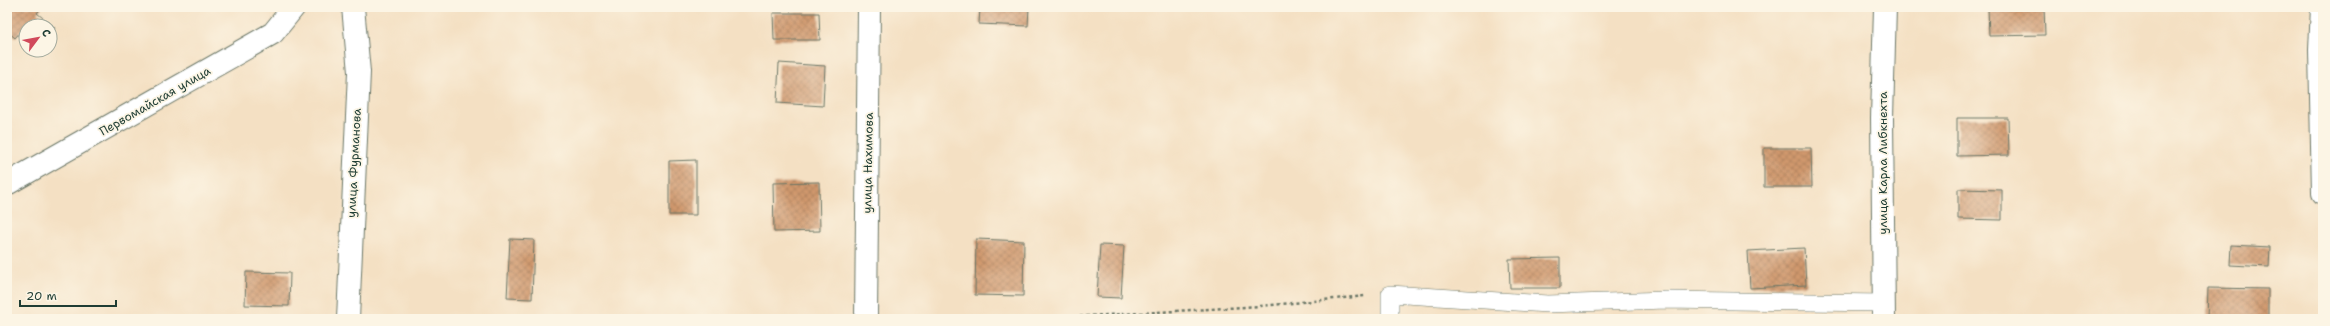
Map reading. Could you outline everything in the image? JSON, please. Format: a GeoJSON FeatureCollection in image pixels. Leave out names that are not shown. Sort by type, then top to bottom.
{"type":"FeatureCollection","features":[{"type":"Feature","properties":{"kind":"street","name":"Первомайская улица"},"geometry":{"type":"LineString","coordinates":[[7,184],[273,33],[294,7]]}},
{"type":"Feature","properties":{"kind":"street","name":"улица Фурманова"},"geometry":{"type":"LineString","coordinates":[[348,319],[359,72],[353,7]]}},
{"type":"Feature","properties":{"kind":"street","name":"улица Нахимова"},"geometry":{"type":"LineString","coordinates":[[866,319],[869,7]]}},
{"type":"Feature","properties":{"kind":"street","name":"улица Карла Либкнехта"},"geometry":{"type":"LineString","coordinates":[[1884,311],[1882,118],[1885,7]]}},
{"type":"Feature","properties":{"kind":"street"},"geometry":{"type":"LineString","coordinates":[[2322,7],[2320,50],[2323,193]]}},
{"type":"Feature","properties":{"kind":"lane"},"geometry":{"type":"LineString","coordinates":[[1390,319],[1390,294],[1548,304],[1666,300],[1884,311]]}},
{"type":"Feature","properties":{"kind":"path"},"geometry":{"type":"LineString","coordinates":[[1038,319],[1261,306],[1390,294]]}},
{"type":"Feature","properties":{"kind":"building"},"geometry":{"type":"Polygon","coordinates":[[[7,7],[42,7],[37,13],[43,18],[18,18],[18,35],[15,38],[7,31],[7,7]]]}},
{"type":"Feature","properties":{"kind":"building"},"geometry":{"type":"Polygon","coordinates":[[[980,7],[1029,7],[1028,26],[979,24],[980,7]]]}},
{"type":"Feature","properties":{"kind":"building"},"geometry":{"type":"Polygon","coordinates":[[[1988,7],[2044,7],[2045,35],[1989,36],[1988,7]]]}},
{"type":"Feature","properties":{"kind":"building"},"geometry":{"type":"Polygon","coordinates":[[[773,13],[819,13],[820,40],[774,40],[773,13]]]}},
{"type":"Feature","properties":{"kind":"building"},"geometry":{"type":"Polygon","coordinates":[[[779,63],[825,66],[823,106],[777,103],[779,63]]]}},
{"type":"Feature","properties":{"kind":"building"},"geometry":{"type":"Polygon","coordinates":[[[1957,118],[2008,118],[2009,155],[1957,156],[1957,118]]]}},
{"type":"Feature","properties":{"kind":"building"},"geometry":{"type":"Polygon","coordinates":[[[1764,148],[1811,148],[1812,187],[1764,187],[1764,148]]]}},
{"type":"Feature","properties":{"kind":"building"},"geometry":{"type":"Polygon","coordinates":[[[696,160],[696,215],[669,215],[669,161],[696,160]]]}},
{"type":"Feature","properties":{"kind":"building"},"geometry":{"type":"Polygon","coordinates":[[[819,182],[820,231],[774,232],[773,183],[819,182]]]}},
{"type":"Feature","properties":{"kind":"building"},"geometry":{"type":"Polygon","coordinates":[[[1958,189],[2002,190],[2002,220],[1958,219],[1958,189]]]}},
{"type":"Feature","properties":{"kind":"building"},"geometry":{"type":"Polygon","coordinates":[[[510,239],[534,240],[532,299],[507,298],[510,239]]]}},
{"type":"Feature","properties":{"kind":"building"},"geometry":{"type":"Polygon","coordinates":[[[976,239],[1024,241],[1023,296],[975,295],[976,239]]]}},
{"type":"Feature","properties":{"kind":"building"},"geometry":{"type":"Polygon","coordinates":[[[1100,245],[1124,246],[1121,298],[1097,297],[1100,245]]]}},
{"type":"Feature","properties":{"kind":"building"},"geometry":{"type":"Polygon","coordinates":[[[2231,245],[2270,247],[2269,267],[2230,265],[2231,245]]]}},
{"type":"Feature","properties":{"kind":"building"},"geometry":{"type":"Polygon","coordinates":[[[1804,248],[1806,285],[1750,288],[1748,251],[1804,248]]]}},
{"type":"Feature","properties":{"kind":"building"},"geometry":{"type":"Polygon","coordinates":[[[1560,258],[1560,288],[1510,288],[1509,259],[1560,258]]]}},
{"type":"Feature","properties":{"kind":"building"},"geometry":{"type":"Polygon","coordinates":[[[246,272],[290,273],[289,306],[245,305],[246,272]]]}},
{"type":"Feature","properties":{"kind":"building"},"geometry":{"type":"Polygon","coordinates":[[[2208,288],[2268,289],[2268,319],[2207,319],[2208,288]]]}},
{"type":"Feature","properties":{"kind":"building"},"geometry":{"type":"Polygon","coordinates":[[[1414,317],[1446,317],[1446,319],[1414,319],[1414,317]]]}}]}
